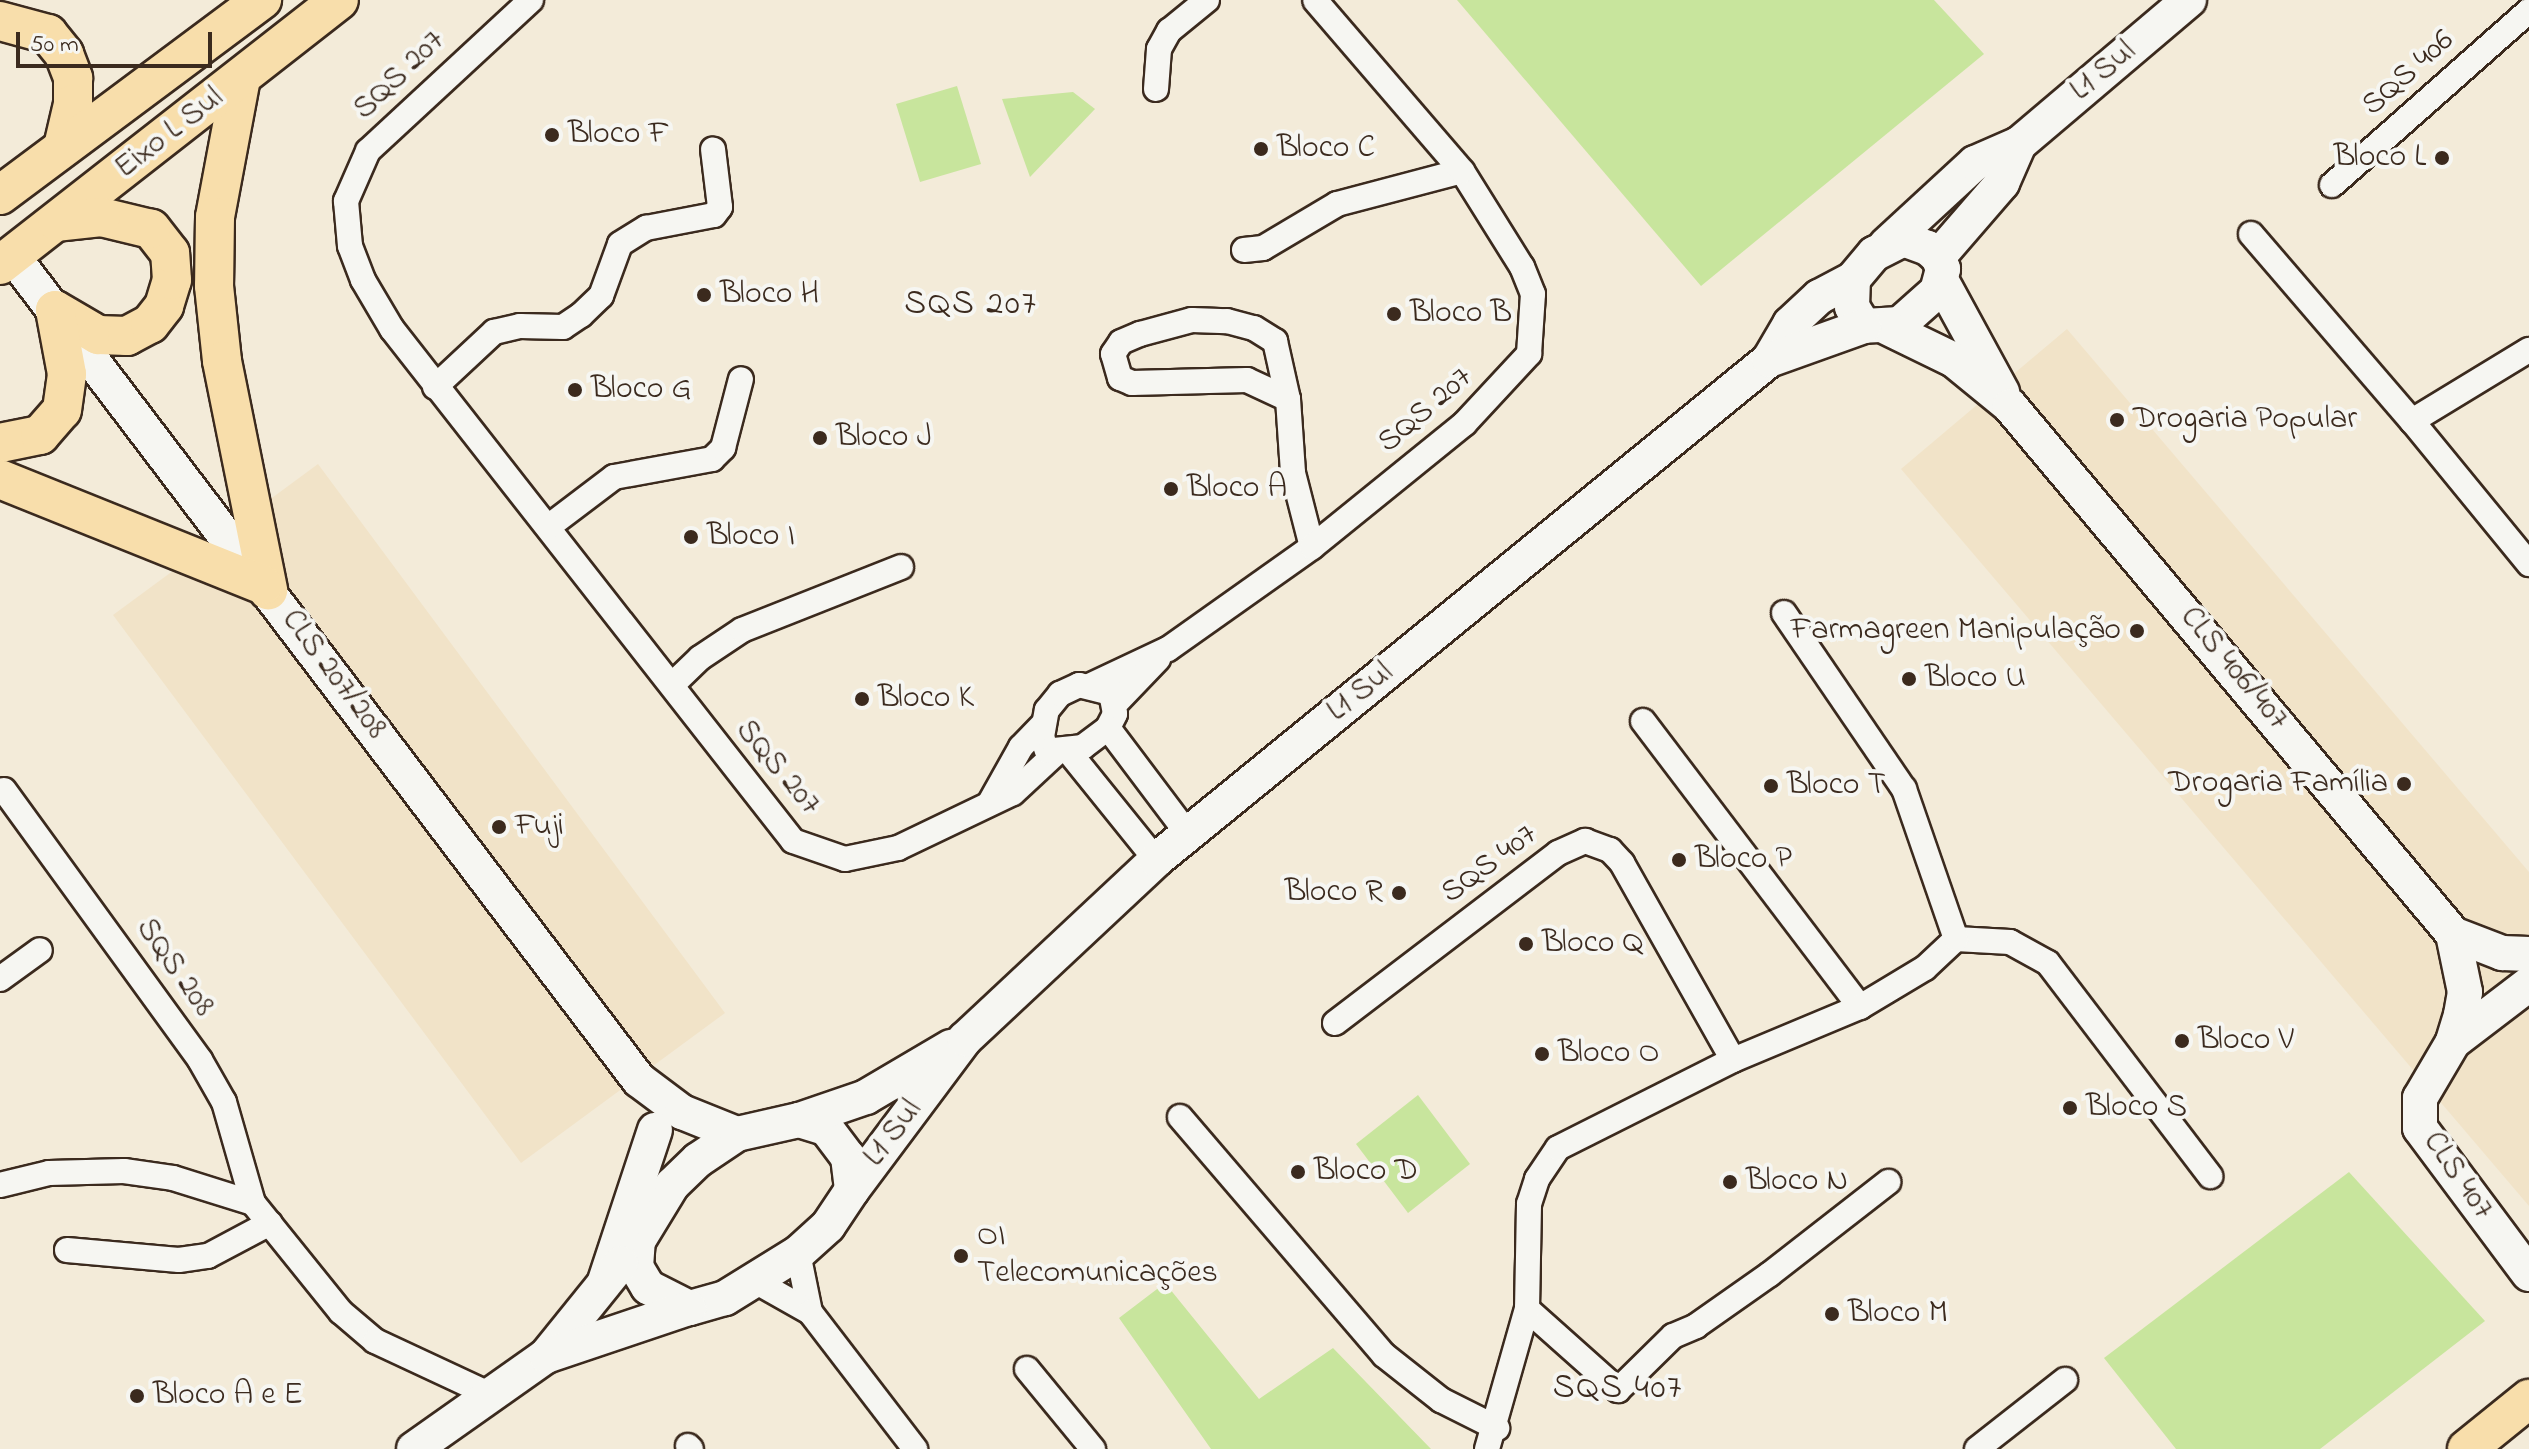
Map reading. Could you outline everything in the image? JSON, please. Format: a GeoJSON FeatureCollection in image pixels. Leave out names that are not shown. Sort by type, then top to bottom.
{"type":"FeatureCollection","features":[{"type":"Feature","properties":{"kind":"main road","name":"Eixo L Sul"},"geometry":{"type":"LineString","coordinates":[[0,195],[262,0]]}},
{"type":"Feature","properties":{"kind":"main road","name":"Eixo L Sul"},"geometry":{"type":"LineString","coordinates":[[12,268],[57,222],[339,0]]}},
{"type":"Feature","properties":{"kind":"main road"},"geometry":{"type":"LineString","coordinates":[[0,21],[48,34],[64,54],[73,78],[73,104],[63,147]]}},
{"type":"Feature","properties":{"kind":"main road"},"geometry":{"type":"LineString","coordinates":[[241,78],[215,217],[214,286],[222,361],[266,588]]}},
{"type":"Feature","properties":{"kind":"main road"},"geometry":{"type":"LineString","coordinates":[[55,310],[98,335],[127,336],[150,324],[164,306],[172,280],[170,253],[151,229],[101,217],[57,222]]}},
{"type":"Feature","properties":{"kind":"main road"},"geometry":{"type":"LineString","coordinates":[[0,443],[40,435],[62,410],[67,374],[55,310]]}},
{"type":"Feature","properties":{"kind":"main road"},"geometry":{"type":"LineString","coordinates":[[0,479],[266,588]]}},
{"type":"Feature","properties":{"kind":"main road"},"geometry":{"type":"LineString","coordinates":[[2467,1449],[2529,1399]]}},
{"type":"Feature","properties":{"kind":"street","name":"SQS 207"},"geometry":{"type":"LineString","coordinates":[[531,0],[368,151],[346,201],[350,246],[363,280],[435,387],[673,684],[793,841],[821,855],[845,859],[898,848],[989,804],[1035,776],[1062,753]]}},
{"type":"Feature","properties":{"kind":"street"},"geometry":{"type":"LineString","coordinates":[[1156,89],[1159,49],[1169,31],[1207,0]]}},
{"type":"Feature","properties":{"kind":"street","name":"SQS 207"},"geometry":{"type":"LineString","coordinates":[[1091,685],[1168,649],[1312,547],[1464,424],[1529,354],[1533,294],[1522,267],[1462,171],[1315,0]]}},
{"type":"Feature","properties":{"kind":"street","name":"L1 Sul"},"geometry":{"type":"LineString","coordinates":[[1886,245],[1975,163],[2019,144],[2189,0]]}},
{"type":"Feature","properties":{"kind":"street","name":"SQS 406"},"geometry":{"type":"LineString","coordinates":[[2332,185],[2529,11]]}},
{"type":"Feature","properties":{"kind":"street","name":"L1 Sul"},"geometry":{"type":"LineString","coordinates":[[1940,268],[2002,183],[2019,144]]}},
{"type":"Feature","properties":{"kind":"street"},"geometry":{"type":"LineString","coordinates":[[435,387],[494,332],[520,326],[563,327],[581,315],[601,296],[620,244],[646,228],[714,215],[720,207],[713,149]]}},
{"type":"Feature","properties":{"kind":"street"},"geometry":{"type":"LineString","coordinates":[[1244,250],[1263,248],[1322,209],[1421,178],[1462,171]]}},
{"type":"Feature","properties":{"kind":"street"},"geometry":{"type":"LineString","coordinates":[[2251,234],[2412,421],[2529,564]]}},
{"type":"Feature","properties":{"kind":"street"},"geometry":{"type":"LineString","coordinates":[[1915,241],[1940,268],[1916,314],[1876,327],[1852,307],[1853,279],[1886,245],[1915,241]]}},
{"type":"Feature","properties":{"kind":"street","name":"CLS 207/208"},"geometry":{"type":"LineString","coordinates":[[12,268],[55,310],[639,1080],[668,1121],[672,1185]]}},
{"type":"Feature","properties":{"kind":"street","name":"CLS 406/407"},"geometry":{"type":"LineString","coordinates":[[1940,268],[2010,406]]}},
{"type":"Feature","properties":{"kind":"street","name":"L1 Sul"},"geometry":{"type":"LineString","coordinates":[[852,1190],[965,1039],[1156,860],[1769,360],[1790,324],[1819,297],[1853,279]]}},
{"type":"Feature","properties":{"kind":"street"},"geometry":{"type":"LineString","coordinates":[[1275,341],[1240,325],[1192,320],[1121,342],[1113,354],[1120,378],[1132,383],[1247,380],[1288,399]]}},
{"type":"Feature","properties":{"kind":"street","name":"L1 Sul"},"geometry":{"type":"LineString","coordinates":[[1769,360],[1876,327]]}},
{"type":"Feature","properties":{"kind":"street","name":"CLS 406/407"},"geometry":{"type":"LineString","coordinates":[[1876,327],[1954,360],[2010,406],[2453,934]]}},
{"type":"Feature","properties":{"kind":"street"},"geometry":{"type":"LineString","coordinates":[[1275,341],[1288,399],[1293,473],[1312,547]]}},
{"type":"Feature","properties":{"kind":"street"},"geometry":{"type":"LineString","coordinates":[[1247,380],[1275,341]]}},
{"type":"Feature","properties":{"kind":"street"},"geometry":{"type":"LineString","coordinates":[[2412,421],[2529,350]]}},
{"type":"Feature","properties":{"kind":"street"},"geometry":{"type":"LineString","coordinates":[[548,527],[614,477],[712,459],[723,448],[741,379]]}},
{"type":"Feature","properties":{"kind":"street"},"geometry":{"type":"LineString","coordinates":[[673,684],[700,658],[742,630],[901,567]]}},
{"type":"Feature","properties":{"kind":"street"},"geometry":{"type":"LineString","coordinates":[[1784,613],[1904,789],[1956,939]]}},
{"type":"Feature","properties":{"kind":"street","name":"SQS 207"},"geometry":{"type":"LineString","coordinates":[[1116,703],[1168,649]]}},
{"type":"Feature","properties":{"kind":"street"},"geometry":{"type":"LineString","coordinates":[[989,804],[1028,736],[1043,724],[1060,694],[1091,685],[1111,693],[1116,703],[1108,728],[1062,753]]}},
{"type":"Feature","properties":{"kind":"street"},"geometry":{"type":"LineString","coordinates":[[1643,721],[1860,1007]]}},
{"type":"Feature","properties":{"kind":"street"},"geometry":{"type":"LineString","coordinates":[[1043,724],[1043,745],[1062,753],[1156,860]]}},
{"type":"Feature","properties":{"kind":"street"},"geometry":{"type":"LineString","coordinates":[[1108,728],[1188,834]]}},
{"type":"Feature","properties":{"kind":"street","name":"SQS 208"},"geometry":{"type":"LineString","coordinates":[[4,790],[200,1060],[224,1102],[253,1203],[351,1325],[421,1366],[491,1395]]}},
{"type":"Feature","properties":{"kind":"street","name":"SQS 407"},"geometry":{"type":"LineString","coordinates":[[1335,1023],[1558,853],[1585,841],[1610,850],[1622,863],[1733,1060]]}},
{"type":"Feature","properties":{"kind":"street"},"geometry":{"type":"LineString","coordinates":[[2453,934],[2502,953],[2529,954]]}},
{"type":"Feature","properties":{"kind":"street","name":"CLS 407"},"geometry":{"type":"LineString","coordinates":[[2453,934],[2465,992],[2453,1042],[2420,1098],[2420,1128],[2529,1274]]}},
{"type":"Feature","properties":{"kind":"street"},"geometry":{"type":"LineString","coordinates":[[1180,1117],[1384,1355],[1492,1438],[1527,1309],[1529,1204],[1547,1162],[1579,1135],[1733,1060],[1860,1007],[1925,968],[1956,939],[2010,942],[2048,963],[2210,1176]]}},
{"type":"Feature","properties":{"kind":"street"},"geometry":{"type":"LineString","coordinates":[[0,979],[40,950]]}},
{"type":"Feature","properties":{"kind":"street"},"geometry":{"type":"LineString","coordinates":[[2453,1042],[2529,984]]}},
{"type":"Feature","properties":{"kind":"street","name":"L1 Sul"},"geometry":{"type":"LineString","coordinates":[[799,1120],[866,1097],[965,1039]]}},
{"type":"Feature","properties":{"kind":"street"},"geometry":{"type":"LineString","coordinates":[[668,1121],[866,1097]]}},
{"type":"Feature","properties":{"kind":"street"},"geometry":{"type":"LineString","coordinates":[[414,1449],[546,1356],[638,1241],[672,1185],[698,1160],[737,1134],[799,1120],[826,1128],[840,1143],[848,1157],[852,1190],[828,1226],[798,1253],[755,1281],[689,1308],[546,1356]]}},
{"type":"Feature","properties":{"kind":"street"},"geometry":{"type":"LineString","coordinates":[[668,1121],[737,1134]]}},
{"type":"Feature","properties":{"kind":"street"},"geometry":{"type":"LineString","coordinates":[[605,1281],[668,1121]]}},
{"type":"Feature","properties":{"kind":"street"},"geometry":{"type":"LineString","coordinates":[[0,1185],[49,1173],[124,1171],[173,1178],[253,1203]]}},
{"type":"Feature","properties":{"kind":"street"},"geometry":{"type":"LineString","coordinates":[[1527,1309],[1618,1390],[1673,1336],[1696,1326],[1770,1274],[1888,1182]]}},
{"type":"Feature","properties":{"kind":"street"},"geometry":{"type":"LineString","coordinates":[[67,1250],[179,1260],[208,1256],[270,1223]]}},
{"type":"Feature","properties":{"kind":"street"},"geometry":{"type":"LineString","coordinates":[[638,1241],[636,1267],[648,1287],[689,1308]]}},
{"type":"Feature","properties":{"kind":"street"},"geometry":{"type":"LineString","coordinates":[[798,1253],[810,1312]]}},
{"type":"Feature","properties":{"kind":"street"},"geometry":{"type":"LineString","coordinates":[[755,1281],[810,1312],[915,1449]]}},
{"type":"Feature","properties":{"kind":"street"},"geometry":{"type":"LineString","coordinates":[[1027,1369],[1093,1449]]}},
{"type":"Feature","properties":{"kind":"street"},"geometry":{"type":"LineString","coordinates":[[1977,1449],[2065,1380]]}},
{"type":"Feature","properties":{"kind":"shaded area"},"geometry":{"type":"Polygon","coordinates":[[[2067,329],[2529,872],[2529,1206],[1901,469],[2067,329]]]}},
{"type":"Feature","properties":{"kind":"shaded area"},"geometry":{"type":"Polygon","coordinates":[[[318,464],[725,1013],[521,1163],[113,615],[318,464]]]}},
{"type":"Feature","properties":{"kind":"green space"},"geometry":{"type":"Polygon","coordinates":[[[1457,0],[1934,0],[1984,54],[1701,286],[1457,0]]]}},
{"type":"Feature","properties":{"kind":"green space"},"geometry":{"type":"Polygon","coordinates":[[[957,86],[981,164],[920,182],[896,104],[957,86]]]}},
{"type":"Feature","properties":{"kind":"green space"},"geometry":{"type":"Polygon","coordinates":[[[1073,92],[1095,109],[1030,177],[1002,99],[1073,92]]]}},
{"type":"Feature","properties":{"kind":"green space"},"geometry":{"type":"Polygon","coordinates":[[[1418,1095],[1470,1164],[1408,1213],[1356,1144],[1418,1095]]]}},
{"type":"Feature","properties":{"kind":"green space"},"geometry":{"type":"Polygon","coordinates":[[[2349,1172],[2485,1321],[2320,1449],[2176,1449],[2104,1358],[2349,1172]]]}},
{"type":"Feature","properties":{"kind":"green space"},"geometry":{"type":"Polygon","coordinates":[[[1165,1283],[1259,1399],[1333,1348],[1431,1449],[1211,1449],[1119,1318],[1165,1283]]]}},
{"type":"Feature","properties":{"kind":"place","name":"Bloco F"},"geometry":{"type":"Point","coordinates":[552,135]}},
{"type":"Feature","properties":{"kind":"place","name":"Bloco C"},"geometry":{"type":"Point","coordinates":[1261,149]}},
{"type":"Feature","properties":{"kind":"place","name":"Bloco L"},"geometry":{"type":"Point","coordinates":[2442,158]}},
{"type":"Feature","properties":{"kind":"place","name":"Bloco H"},"geometry":{"type":"Point","coordinates":[704,295]}},
{"type":"Feature","properties":{"kind":"place","name":"Bloco B"},"geometry":{"type":"Point","coordinates":[1394,314]}},
{"type":"Feature","properties":{"kind":"place","name":"Bloco G"},"geometry":{"type":"Point","coordinates":[575,390]}},
{"type":"Feature","properties":{"kind":"place","name":"Drogaria Popular"},"geometry":{"type":"Point","coordinates":[2117,420]}},
{"type":"Feature","properties":{"kind":"place","name":"Bloco J"},"geometry":{"type":"Point","coordinates":[820,438]}},
{"type":"Feature","properties":{"kind":"place","name":"Bloco A"},"geometry":{"type":"Point","coordinates":[1171,489]}},
{"type":"Feature","properties":{"kind":"place","name":"Bloco I"},"geometry":{"type":"Point","coordinates":[691,537]}},
{"type":"Feature","properties":{"kind":"place","name":"Farmagreen Manipulação"},"geometry":{"type":"Point","coordinates":[2137,631]}},
{"type":"Feature","properties":{"kind":"place","name":"Bloco U"},"geometry":{"type":"Point","coordinates":[1909,679]}},
{"type":"Feature","properties":{"kind":"place","name":"Bloco K"},"geometry":{"type":"Point","coordinates":[862,699]}},
{"type":"Feature","properties":{"kind":"place","name":"Drogaria Família"},"geometry":{"type":"Point","coordinates":[2404,784]}},
{"type":"Feature","properties":{"kind":"place","name":"Bloco T"},"geometry":{"type":"Point","coordinates":[1771,786]}},
{"type":"Feature","properties":{"kind":"place","name":"Fuji"},"geometry":{"type":"Point","coordinates":[499,827]}},
{"type":"Feature","properties":{"kind":"place","name":"Bloco P"},"geometry":{"type":"Point","coordinates":[1679,860]}},
{"type":"Feature","properties":{"kind":"place","name":"Bloco R"},"geometry":{"type":"Point","coordinates":[1399,893]}},
{"type":"Feature","properties":{"kind":"place","name":"Bloco Q"},"geometry":{"type":"Point","coordinates":[1526,944]}},
{"type":"Feature","properties":{"kind":"place","name":"Bloco V"},"geometry":{"type":"Point","coordinates":[2182,1041]}},
{"type":"Feature","properties":{"kind":"place","name":"Bloco O"},"geometry":{"type":"Point","coordinates":[1542,1054]}},
{"type":"Feature","properties":{"kind":"place","name":"Bloco S"},"geometry":{"type":"Point","coordinates":[2070,1108]}},
{"type":"Feature","properties":{"kind":"place","name":"Bloco D"},"geometry":{"type":"Point","coordinates":[1298,1172]}},
{"type":"Feature","properties":{"kind":"place","name":"Bloco N"},"geometry":{"type":"Point","coordinates":[1730,1182]}},
{"type":"Feature","properties":{"kind":"place","name":"OI Telecomunicações"},"geometry":{"type":"Point","coordinates":[961,1256]}},
{"type":"Feature","properties":{"kind":"place","name":"Bloco M"},"geometry":{"type":"Point","coordinates":[1832,1314]}},
{"type":"Feature","properties":{"kind":"place","name":"Bloco A e E"},"geometry":{"type":"Point","coordinates":[137,1396]}},
{"type":"Feature","properties":{"kind":"district","name":"SQS 207"},"geometry":{"type":"Point","coordinates":[971,306]}},
{"type":"Feature","properties":{"kind":"district","name":"SQS 407"},"geometry":{"type":"Point","coordinates":[1618,1390]}}]}
